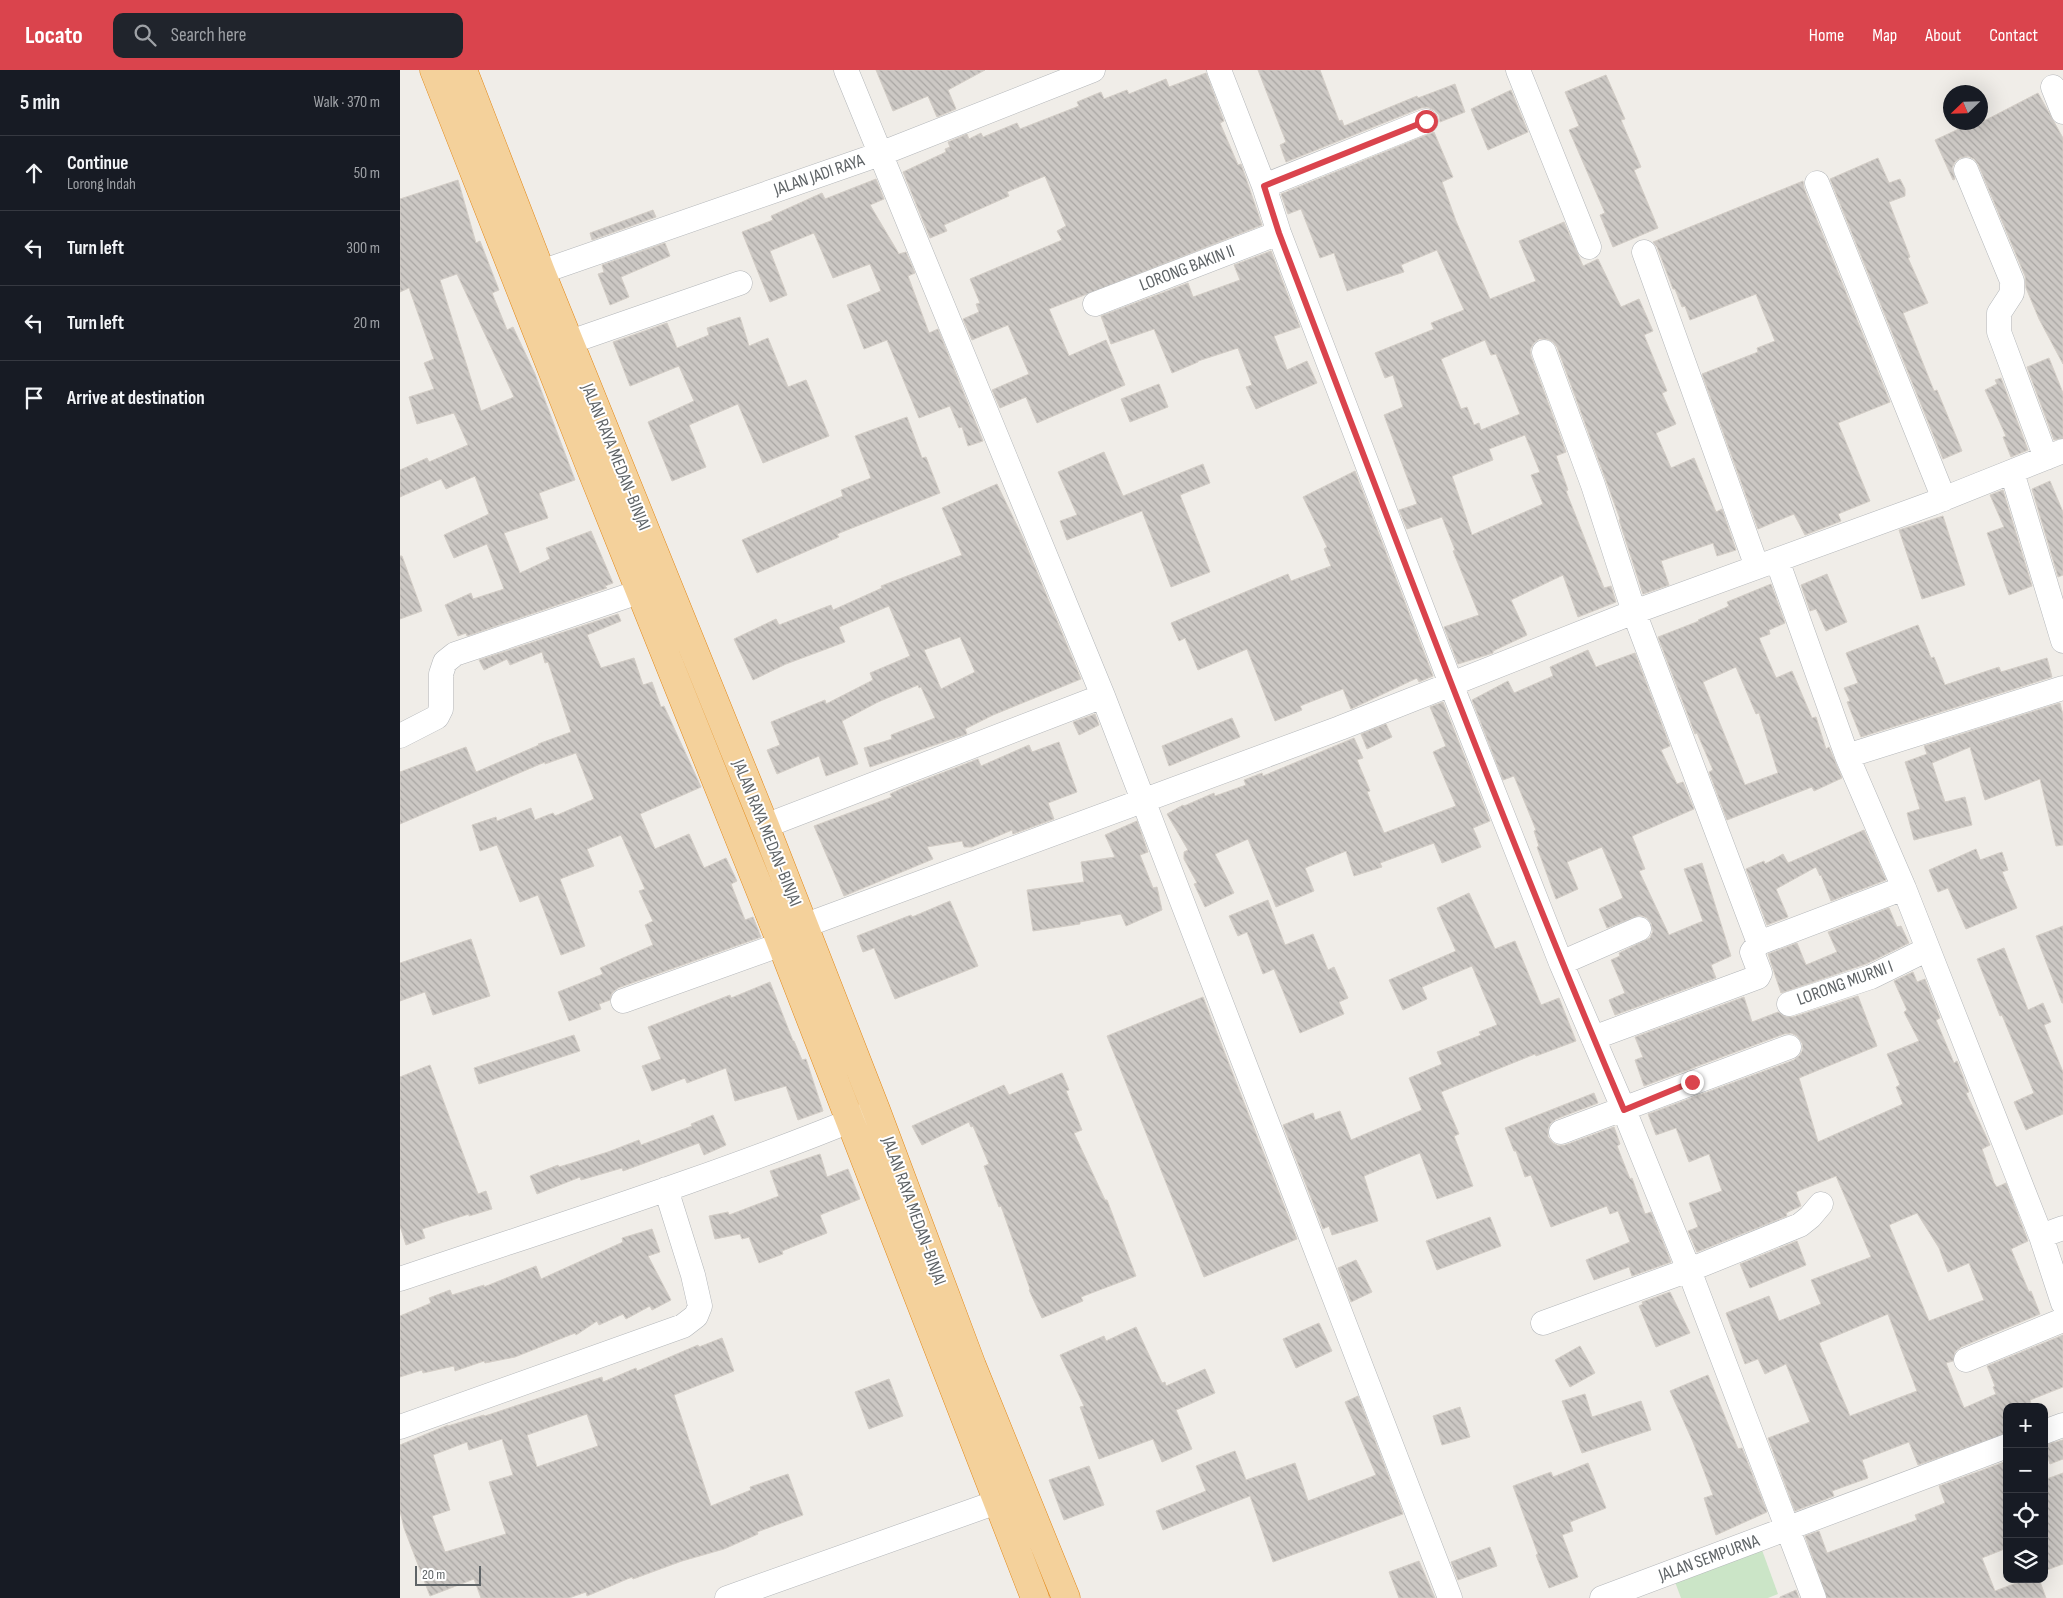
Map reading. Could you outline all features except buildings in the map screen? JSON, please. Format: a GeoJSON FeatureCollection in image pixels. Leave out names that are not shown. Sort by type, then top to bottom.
{"type":"FeatureCollection","features":[{"type":"Feature","properties":{"kind":"highway","name":"JALAN RAYA MEDAN-BINJAI"},"geometry":{"type":"LineString","coordinates":[[434,70],[780,940],[1035,1598]]}},
{"type":"Feature","properties":{"kind":"highway","name":"JALAN RAYA MEDAN-BINJAI"},"geometry":{"type":"LineString","coordinates":[[463,70],[541,272],[765,826],[876,1110],[972,1366],[1066,1598]]}},
{"type":"Feature","properties":{"kind":"street"},"geometry":{"type":"LineString","coordinates":[[846,70],[1104,696],[1142,800],[1450,1598]]}},
{"type":"Feature","properties":{"kind":"street"},"geometry":{"type":"LineString","coordinates":[[1219,70],[1264,186],[1279,233],[1452,684],[1561,963],[1624,1110],[1689,1270],[1814,1598]]}},
{"type":"Feature","properties":{"kind":"street"},"geometry":{"type":"LineString","coordinates":[[1518,70],[1589,248]]}},
{"type":"Feature","properties":{"kind":"street","name":"JALAN JADI RAYA"},"geometry":{"type":"LineString","coordinates":[[541,272],[880,154],[1084,72]]}},
{"type":"Feature","properties":{"kind":"street"},"geometry":{"type":"LineString","coordinates":[[2053,87],[2063,112]]}},
{"type":"Feature","properties":{"kind":"street"},"geometry":{"type":"LineString","coordinates":[[1264,186],[1426,121]]}},
{"type":"Feature","properties":{"kind":"street"},"geometry":{"type":"LineString","coordinates":[[623,1002],[780,940],[803,925],[1340,728],[1634,612],[1944,499],[2054,455],[1999,332],[1999,313],[2012,293],[2012,281],[1966,170]]}},
{"type":"Feature","properties":{"kind":"street"},"geometry":{"type":"LineString","coordinates":[[1817,183],[1944,499]]}},
{"type":"Feature","properties":{"kind":"street","name":"LORONG BAKIN II"},"geometry":{"type":"LineString","coordinates":[[1095,304],[1279,233]]}},
{"type":"Feature","properties":{"kind":"street"},"geometry":{"type":"LineString","coordinates":[[1644,252],[1767,563],[1847,756],[1928,949],[2052,1232],[2063,1302]]}},
{"type":"Feature","properties":{"kind":"street"},"geometry":{"type":"LineString","coordinates":[[570,342],[740,283]]}},
{"type":"Feature","properties":{"kind":"street"},"geometry":{"type":"LineString","coordinates":[[1544,352],[1593,485],[1634,612],[1759,943]]}},
{"type":"Feature","properties":{"kind":"street"},"geometry":{"type":"LineString","coordinates":[[2012,472],[2063,641]]}},
{"type":"Feature","properties":{"kind":"street"},"geometry":{"type":"LineString","coordinates":[[400,736],[437,717],[441,709],[441,674],[445,662],[455,654],[640,592]]}},
{"type":"Feature","properties":{"kind":"street"},"geometry":{"type":"LineString","coordinates":[[1847,756],[2063,688]]}},
{"type":"Feature","properties":{"kind":"street"},"geometry":{"type":"LineString","coordinates":[[765,826],[1104,696]]}},
{"type":"Feature","properties":{"kind":"street"},"geometry":{"type":"LineString","coordinates":[[1593,1038],[1758,977],[1760,973],[1752,952],[1759,943],[1904,888]]}},
{"type":"Feature","properties":{"kind":"street"},"geometry":{"type":"LineString","coordinates":[[1561,963],[1639,929]]}},
{"type":"Feature","properties":{"kind":"street","name":"LORONG MURNI I"},"geometry":{"type":"LineString","coordinates":[[1789,1004],[1857,983],[1928,949]]}},
{"type":"Feature","properties":{"kind":"street"},"geometry":{"type":"LineString","coordinates":[[1561,1132],[1789,1047]]}},
{"type":"Feature","properties":{"kind":"street"},"geometry":{"type":"LineString","coordinates":[[400,1279],[666,1189],[876,1110]]}},
{"type":"Feature","properties":{"kind":"street"},"geometry":{"type":"LineString","coordinates":[[400,1427],[682,1326],[696,1316],[700,1306],[693,1275],[666,1189]]}},
{"type":"Feature","properties":{"kind":"street"},"geometry":{"type":"LineString","coordinates":[[1543,1323],[1689,1270],[1800,1225],[1821,1204]]}},
{"type":"Feature","properties":{"kind":"street"},"geometry":{"type":"LineString","coordinates":[[1966,1360],[2063,1320]]}},
{"type":"Feature","properties":{"kind":"street"},"geometry":{"type":"LineString","coordinates":[[2048,1431],[2063,1425]]}},
{"type":"Feature","properties":{"kind":"street","name":"JALAN SEMPURNA"},"geometry":{"type":"LineString","coordinates":[[1602,1598],[2003,1448]]}},
{"type":"Feature","properties":{"kind":"street"},"geometry":{"type":"LineString","coordinates":[[726,1598],[997,1502]]}},
{"type":"Feature","properties":{"kind":"green space"},"geometry":{"type":"Polygon","coordinates":[[[1762,1550],[1778,1594],[1768,1598],[1681,1598],[1675,1582],[1762,1550]]]}},
{"type":"Feature","properties":{"kind":"route"},"geometry":{"type":"LineString","coordinates":[[1426,121],[1264,186],[1279,233],[1452,684],[1561,963],[1624,1110],[1692,1082]]}}]}
